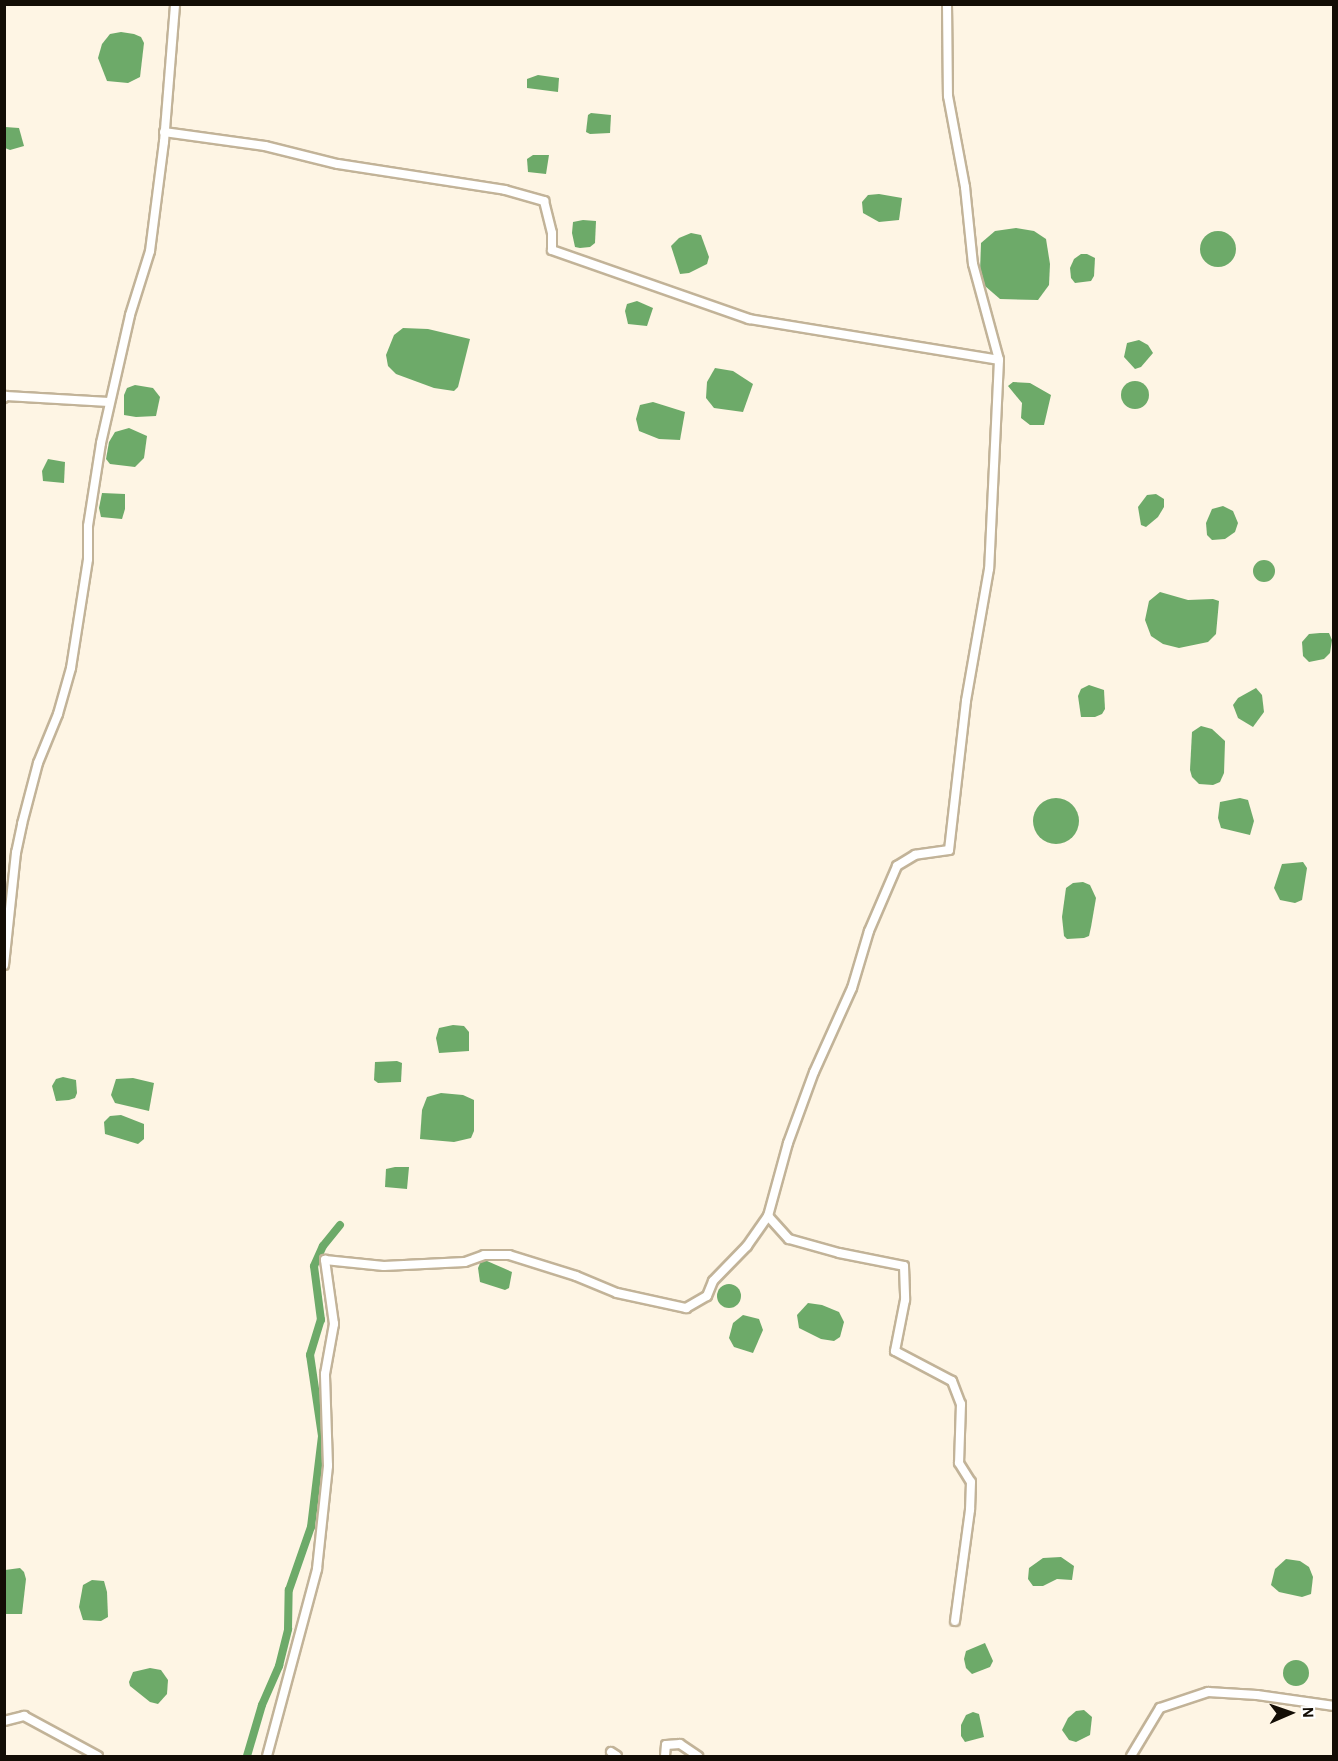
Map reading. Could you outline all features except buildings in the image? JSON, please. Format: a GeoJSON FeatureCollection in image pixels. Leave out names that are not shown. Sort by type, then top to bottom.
{"type":"FeatureCollection","features":[{"type":"Feature","properties":{"kind":"street"},"geometry":{"type":"LineString","coordinates":[[4,964],[16,854],[22,824],[38,763],[58,714],[71,668],[88,559],[88,526],[109,402],[130,315],[150,251],[164,132],[175,4]]}},
{"type":"Feature","properties":{"kind":"street"},"geometry":{"type":"LineString","coordinates":[[267,1756],[317,1569],[328,1466],[325,1374],[334,1324],[325,1260],[384,1266],[465,1262],[484,1255],[509,1255],[576,1276],[617,1293],[686,1308],[707,1296],[713,1281],[747,1246],[768,1216],[788,1143],[806,1093],[852,988],[869,931],[897,866],[915,855],[950,850],[966,700],[989,569],[999,360],[973,264],[965,187],[948,96],[947,4]]}},
{"type":"Feature","properties":{"kind":"street"},"geometry":{"type":"LineString","coordinates":[[164,132],[265,146],[338,164],[505,190],[544,201],[552,234],[552,250],[738,315],[999,360]]}},
{"type":"Feature","properties":{"kind":"street"},"geometry":{"type":"LineString","coordinates":[[4,399],[6,396],[109,402]]}},
{"type":"Feature","properties":{"kind":"street"},"geometry":{"type":"LineString","coordinates":[[768,1216],[789,1239],[839,1253],[904,1266],[904,1300],[895,1351],[952,1381],[961,1404],[959,1463],[971,1482],[955,1621]]}},
{"type":"Feature","properties":{"kind":"street"},"geometry":{"type":"LineString","coordinates":[[1131,1756],[1160,1708],[1208,1692],[1257,1695],[1334,1706]]}},
{"type":"Feature","properties":{"kind":"street"},"geometry":{"type":"LineString","coordinates":[[4,1721],[24,1716],[98,1756]]}},
{"type":"Feature","properties":{"kind":"street"},"geometry":{"type":"LineString","coordinates":[[665,1756],[666,1745],[680,1744],[698,1756]]}},
{"type":"Feature","properties":{"kind":"shaded area"},"geometry":{"type":"Polygon","coordinates":[[[121,32],[141,37],[144,43],[140,77],[128,83],[107,81],[98,58],[102,44],[110,34],[121,32]]]}},
{"type":"Feature","properties":{"kind":"shaded area"},"geometry":{"type":"Polygon","coordinates":[[[538,75],[559,78],[558,92],[527,88],[527,79],[538,75]]]}},
{"type":"Feature","properties":{"kind":"shaded area"},"geometry":{"type":"Polygon","coordinates":[[[591,113],[611,115],[610,133],[590,134],[586,132],[588,115],[591,113]]]}},
{"type":"Feature","properties":{"kind":"shaded area"},"geometry":{"type":"Polygon","coordinates":[[[5,127],[19,128],[24,146],[10,150],[5,148],[5,127]]]}},
{"type":"Feature","properties":{"kind":"shaded area"},"geometry":{"type":"Polygon","coordinates":[[[533,155],[549,155],[546,174],[528,172],[527,159],[533,155]]]}},
{"type":"Feature","properties":{"kind":"shaded area"},"geometry":{"type":"Polygon","coordinates":[[[879,194],[902,198],[899,220],[879,222],[863,213],[862,202],[868,195],[879,194]]]}},
{"type":"Feature","properties":{"kind":"shaded area"},"geometry":{"type":"Polygon","coordinates":[[[596,221],[595,243],[590,247],[575,247],[572,233],[573,222],[596,221]]]}},
{"type":"Feature","properties":{"kind":"shaded area"},"geometry":{"type":"Polygon","coordinates":[[[1016,228],[1034,231],[1046,239],[1050,264],[1049,285],[1038,300],[1000,299],[985,286],[980,272],[981,243],[995,231],[1016,228]]]}},
{"type":"Feature","properties":{"kind":"shaded area"},"geometry":{"type":"Polygon","coordinates":[[[1218,231],[1231,236],[1236,249],[1231,262],[1218,267],[1205,262],[1200,249],[1205,236],[1218,231]]]}},
{"type":"Feature","properties":{"kind":"shaded area"},"geometry":{"type":"Polygon","coordinates":[[[691,233],[701,235],[709,257],[707,264],[689,273],[680,274],[671,246],[679,238],[691,233]]]}},
{"type":"Feature","properties":{"kind":"shaded area"},"geometry":{"type":"Polygon","coordinates":[[[1081,254],[1095,258],[1094,276],[1091,281],[1075,283],[1071,278],[1070,268],[1074,259],[1081,254]]]}},
{"type":"Feature","properties":{"kind":"shaded area"},"geometry":{"type":"Polygon","coordinates":[[[637,301],[653,308],[647,326],[628,324],[625,311],[627,304],[637,301]]]}},
{"type":"Feature","properties":{"kind":"shaded area"},"geometry":{"type":"Polygon","coordinates":[[[403,328],[428,329],[470,339],[458,387],[454,391],[434,388],[396,374],[388,366],[386,355],[394,335],[403,328]]]}},
{"type":"Feature","properties":{"kind":"shaded area"},"geometry":{"type":"Polygon","coordinates":[[[1139,340],[1148,345],[1153,353],[1141,367],[1135,369],[1124,357],[1127,343],[1139,340]]]}},
{"type":"Feature","properties":{"kind":"shaded area"},"geometry":{"type":"Polygon","coordinates":[[[715,368],[733,371],[753,384],[743,412],[714,408],[706,398],[707,382],[715,368]]]}},
{"type":"Feature","properties":{"kind":"shaded area"},"geometry":{"type":"Polygon","coordinates":[[[1135,381],[1145,385],[1149,395],[1145,405],[1135,409],[1125,405],[1121,395],[1125,385],[1135,381]]]}},
{"type":"Feature","properties":{"kind":"shaded area"},"geometry":{"type":"Polygon","coordinates":[[[1013,382],[1030,383],[1051,395],[1044,425],[1030,425],[1021,418],[1022,403],[1008,386],[1013,382]]]}},
{"type":"Feature","properties":{"kind":"shaded area"},"geometry":{"type":"Polygon","coordinates":[[[135,385],[153,388],[160,397],[156,416],[124,415],[124,395],[127,388],[135,385]]]}},
{"type":"Feature","properties":{"kind":"shaded area"},"geometry":{"type":"Polygon","coordinates":[[[653,402],[685,412],[680,440],[659,439],[639,431],[636,419],[640,405],[653,402]]]}},
{"type":"Feature","properties":{"kind":"shaded area"},"geometry":{"type":"Polygon","coordinates":[[[129,428],[147,436],[144,458],[135,467],[110,464],[106,459],[109,442],[115,432],[129,428]]]}},
{"type":"Feature","properties":{"kind":"shaded area"},"geometry":{"type":"Polygon","coordinates":[[[48,459],[65,462],[64,483],[43,481],[42,471],[48,459]]]}},
{"type":"Feature","properties":{"kind":"shaded area"},"geometry":{"type":"Polygon","coordinates":[[[102,493],[125,494],[122,519],[101,517],[99,508],[102,493]]]}},
{"type":"Feature","properties":{"kind":"shaded area"},"geometry":{"type":"Polygon","coordinates":[[[1156,494],[1164,499],[1164,507],[1158,517],[1146,527],[1141,525],[1138,507],[1147,495],[1156,494]]]}},
{"type":"Feature","properties":{"kind":"shaded area"},"geometry":{"type":"Polygon","coordinates":[[[1223,506],[1233,511],[1238,523],[1235,532],[1225,539],[1212,540],[1207,535],[1206,523],[1212,509],[1223,506]]]}},
{"type":"Feature","properties":{"kind":"shaded area"},"geometry":{"type":"Polygon","coordinates":[[[1264,560],[1272,563],[1275,571],[1272,579],[1264,582],[1256,579],[1253,571],[1256,563],[1264,560]]]}},
{"type":"Feature","properties":{"kind":"shaded area"},"geometry":{"type":"Polygon","coordinates":[[[1160,592],[1188,600],[1213,599],[1219,601],[1216,634],[1208,642],[1179,648],[1163,644],[1151,636],[1145,620],[1149,601],[1160,592]]]}},
{"type":"Feature","properties":{"kind":"shaded area"},"geometry":{"type":"Polygon","coordinates":[[[1329,633],[1332,640],[1330,653],[1324,659],[1309,662],[1303,656],[1302,642],[1309,634],[1329,633]]]}},
{"type":"Feature","properties":{"kind":"shaded area"},"geometry":{"type":"Polygon","coordinates":[[[1089,685],[1104,690],[1105,709],[1102,714],[1095,717],[1081,717],[1078,696],[1081,689],[1089,685]]]}},
{"type":"Feature","properties":{"kind":"shaded area"},"geometry":{"type":"Polygon","coordinates":[[[1256,688],[1262,695],[1264,712],[1253,727],[1238,718],[1233,705],[1238,698],[1256,688]]]}},
{"type":"Feature","properties":{"kind":"shaded area"},"geometry":{"type":"Polygon","coordinates":[[[1201,726],[1212,729],[1225,741],[1224,773],[1220,782],[1213,785],[1199,784],[1192,777],[1190,770],[1192,732],[1201,726]]]}},
{"type":"Feature","properties":{"kind":"shaded area"},"geometry":{"type":"Polygon","coordinates":[[[1061,798],[1073,804],[1078,812],[1078,830],[1073,838],[1065,843],[1051,844],[1043,841],[1036,834],[1033,816],[1036,808],[1043,801],[1061,798]]]}},
{"type":"Feature","properties":{"kind":"shaded area"},"geometry":{"type":"Polygon","coordinates":[[[1240,798],[1248,800],[1254,821],[1250,835],[1221,828],[1218,818],[1220,802],[1240,798]]]}},
{"type":"Feature","properties":{"kind":"shaded area"},"geometry":{"type":"Polygon","coordinates":[[[1303,862],[1307,868],[1302,900],[1295,903],[1280,900],[1274,888],[1282,864],[1303,862]]]}},
{"type":"Feature","properties":{"kind":"shaded area"},"geometry":{"type":"Polygon","coordinates":[[[1083,882],[1090,885],[1096,898],[1089,936],[1067,939],[1064,936],[1062,917],[1066,888],[1073,883],[1083,882]]]}},
{"type":"Feature","properties":{"kind":"shaded area"},"geometry":{"type":"Polygon","coordinates":[[[453,1025],[464,1026],[469,1032],[469,1051],[439,1053],[436,1038],[439,1028],[453,1025]]]}},
{"type":"Feature","properties":{"kind":"shaded area"},"geometry":{"type":"Polygon","coordinates":[[[397,1061],[402,1063],[401,1082],[378,1083],[374,1080],[375,1062],[397,1061]]]}},
{"type":"Feature","properties":{"kind":"shaded area"},"geometry":{"type":"Polygon","coordinates":[[[63,1077],[76,1080],[77,1093],[75,1098],[56,1101],[52,1086],[56,1079],[63,1077]]]}},
{"type":"Feature","properties":{"kind":"shaded area"},"geometry":{"type":"Polygon","coordinates":[[[133,1078],[154,1083],[149,1111],[115,1103],[111,1095],[116,1079],[133,1078]]]}},
{"type":"Feature","properties":{"kind":"shaded area"},"geometry":{"type":"Polygon","coordinates":[[[441,1093],[463,1095],[474,1100],[474,1131],[471,1138],[454,1142],[420,1139],[422,1110],[427,1097],[441,1093]]]}},
{"type":"Feature","properties":{"kind":"shaded area"},"geometry":{"type":"Polygon","coordinates":[[[121,1115],[144,1124],[144,1139],[138,1144],[105,1134],[104,1122],[110,1116],[121,1115]]]}},
{"type":"Feature","properties":{"kind":"shaded area"},"geometry":{"type":"Polygon","coordinates":[[[409,1167],[407,1189],[385,1187],[386,1169],[409,1167]]]}},
{"type":"Feature","properties":{"kind":"shaded area"},"geometry":{"type":"Polygon","coordinates":[[[481,1261],[487,1261],[512,1272],[509,1288],[505,1290],[480,1282],[478,1268],[481,1261]]]}},
{"type":"Feature","properties":{"kind":"shaded area"},"geometry":{"type":"Polygon","coordinates":[[[729,1284],[734,1285],[740,1291],[740,1301],[734,1307],[729,1308],[724,1307],[718,1301],[717,1296],[718,1291],[724,1285],[729,1284]]]}},
{"type":"Feature","properties":{"kind":"shaded area"},"geometry":{"type":"Polygon","coordinates":[[[808,1303],[822,1305],[839,1312],[844,1322],[840,1337],[834,1341],[821,1339],[799,1328],[797,1315],[808,1303]]]}},
{"type":"Feature","properties":{"kind":"shaded area"},"geometry":{"type":"Polygon","coordinates":[[[743,1315],[759,1319],[763,1330],[753,1353],[734,1347],[729,1338],[733,1323],[743,1315]]]}},
{"type":"Feature","properties":{"kind":"shaded area"},"geometry":{"type":"Polygon","coordinates":[[[1061,1557],[1074,1566],[1072,1580],[1057,1579],[1043,1586],[1033,1586],[1028,1579],[1029,1568],[1043,1558],[1061,1557]]]}},
{"type":"Feature","properties":{"kind":"shaded area"},"geometry":{"type":"Polygon","coordinates":[[[1286,1559],[1300,1561],[1309,1567],[1313,1577],[1311,1594],[1302,1597],[1279,1592],[1271,1585],[1275,1569],[1286,1559]]]}},
{"type":"Feature","properties":{"kind":"shaded area"},"geometry":{"type":"Polygon","coordinates":[[[20,1568],[26,1579],[22,1614],[5,1614],[5,1570],[20,1568]]]}},
{"type":"Feature","properties":{"kind":"shaded area"},"geometry":{"type":"Polygon","coordinates":[[[92,1580],[104,1581],[107,1592],[108,1617],[101,1621],[83,1620],[79,1607],[83,1585],[92,1580]]]}},
{"type":"Feature","properties":{"kind":"shaded area"},"geometry":{"type":"Polygon","coordinates":[[[985,1643],[993,1661],[990,1667],[972,1674],[966,1668],[964,1659],[966,1651],[985,1643]]]}},
{"type":"Feature","properties":{"kind":"shaded area"},"geometry":{"type":"Polygon","coordinates":[[[1296,1660],[1305,1664],[1309,1673],[1305,1682],[1296,1686],[1287,1682],[1283,1673],[1287,1664],[1296,1660]]]}},
{"type":"Feature","properties":{"kind":"shaded area"},"geometry":{"type":"Polygon","coordinates":[[[150,1668],[161,1670],[168,1680],[167,1694],[158,1704],[150,1702],[130,1686],[129,1682],[133,1672],[150,1668]]]}},
{"type":"Feature","properties":{"kind":"shaded area"},"geometry":{"type":"Polygon","coordinates":[[[1084,1710],[1092,1717],[1090,1735],[1076,1742],[1069,1740],[1062,1730],[1068,1718],[1076,1711],[1084,1710]]]}},
{"type":"Feature","properties":{"kind":"shaded area"},"geometry":{"type":"Polygon","coordinates":[[[973,1712],[979,1714],[984,1737],[965,1742],[961,1736],[961,1725],[966,1715],[973,1712]]]}},
{"type":"Feature","properties":{"kind":"waterway"},"geometry":{"type":"LineString","coordinates":[[247,1756],[262,1705],[279,1666],[288,1629],[289,1590],[311,1527],[322,1436],[310,1355],[321,1320],[314,1266],[323,1246],[340,1225]]}}]}
